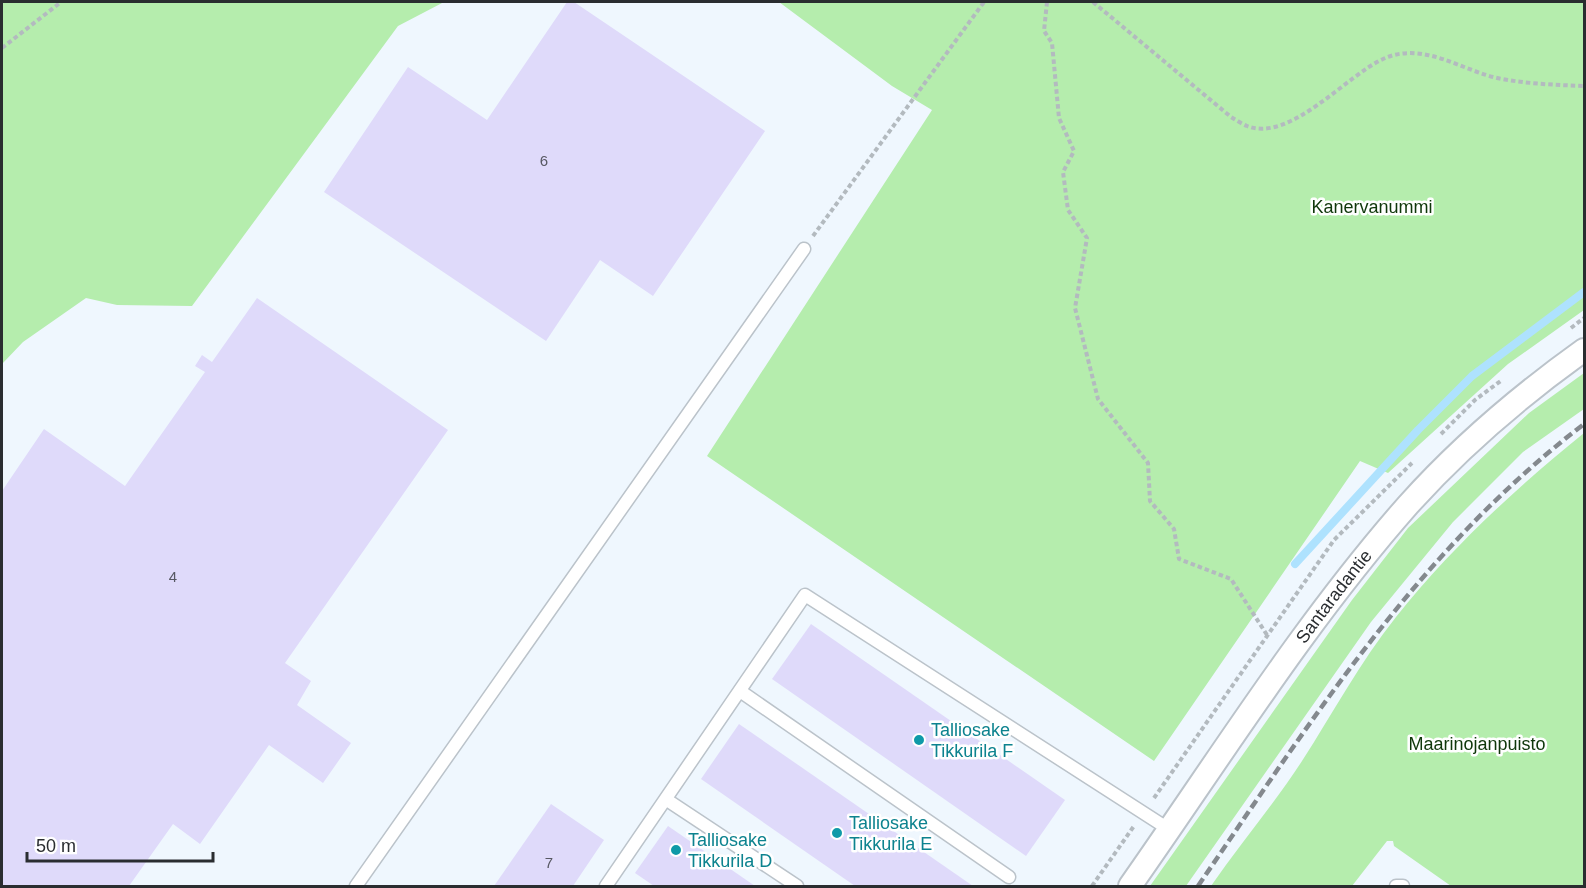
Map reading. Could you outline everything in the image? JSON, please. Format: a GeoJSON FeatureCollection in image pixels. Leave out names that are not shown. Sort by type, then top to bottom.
{"type":"FeatureCollection","features":[{"type":"Feature","properties":{"kind":"street","name":"Santaradantie"},"geometry":{"type":"LineString","coordinates":[[1131,886],[1349,576],[1409,504],[1480,433],[1539,382],[1584,350]]}},
{"type":"Feature","properties":{"kind":"lane"},"geometry":{"type":"LineString","coordinates":[[356,886],[804,249]]}},
{"type":"Feature","properties":{"kind":"lane"},"geometry":{"type":"LineString","coordinates":[[606,886],[806,595],[1170,830]]}},
{"type":"Feature","properties":{"kind":"lane"},"geometry":{"type":"LineString","coordinates":[[740,691],[1009,877]]}},
{"type":"Feature","properties":{"kind":"lane"},"geometry":{"type":"LineString","coordinates":[[667,800],[797,886]]}},
{"type":"Feature","properties":{"kind":"lane"},"geometry":{"type":"LineString","coordinates":[[1396,886],[1403,886]]}},
{"type":"Feature","properties":{"kind":"path"},"geometry":{"type":"LineString","coordinates":[[2,48],[61,2]]}},
{"type":"Feature","properties":{"kind":"path"},"geometry":{"type":"LineString","coordinates":[[804,249],[984,2]]}},
{"type":"Feature","properties":{"kind":"path"},"geometry":{"type":"LineString","coordinates":[[1047,2],[1044,31],[1052,43],[1059,118],[1074,152],[1063,172],[1068,210],[1087,238],[1076,308],[1098,399],[1148,463],[1150,501],[1174,529],[1179,559],[1231,579],[1267,635]]}},
{"type":"Feature","properties":{"kind":"path"},"geometry":{"type":"LineString","coordinates":[[1093,2],[1231,117],[1249,127],[1269,128],[1294,120],[1383,58],[1409,52],[1433,55],[1500,79],[1540,85],[1584,86]]}},
{"type":"Feature","properties":{"kind":"green space"},"geometry":{"type":"Polygon","coordinates":[[[2,2],[444,2],[398,26],[192,306],[117,305],[86,298],[23,342],[2,364],[2,2]]]}},
{"type":"Feature","properties":{"kind":"green space","name":"Kanervanummi"},"geometry":{"type":"Polygon","coordinates":[[[779,2],[1584,2],[1584,310],[1508,364],[1388,473],[1360,461],[1154,761],[707,456],[932,110],[892,86],[779,2]]]}},
{"type":"Feature","properties":{"kind":"green space"},"geometry":{"type":"Polygon","coordinates":[[[1584,373],[1584,409],[1523,452],[1453,522],[1371,622],[1186,886],[1150,886],[1352,600],[1408,528],[1529,413],[1584,373]]]}},
{"type":"Feature","properties":{"kind":"green space","name":"Maarinojanpuisto"},"geometry":{"type":"Polygon","coordinates":[[[1584,433],[1584,886],[1451,886],[1394,846],[1393,841],[1387,841],[1352,886],[1211,886],[1291,777],[1359,670],[1396,617],[1439,567],[1485,520],[1584,433]]]}},
{"type":"Feature","properties":{"kind":"building"},"geometry":{"type":"Polygon","coordinates":[[[567,2],[574,2],[765,131],[653,296],[600,260],[546,341],[324,192],[408,67],[487,120],[567,2]]]}},
{"type":"Feature","properties":{"kind":"building"},"geometry":{"type":"Polygon","coordinates":[[[257,298],[448,430],[285,663],[311,681],[297,705],[351,743],[323,783],[269,745],[200,844],[173,824],[129,886],[2,886],[2,491],[44,429],[125,486],[205,372],[195,366],[202,355],[212,362],[257,298]]]}},
{"type":"Feature","properties":{"kind":"building","name":"Talliosake Tikkurila F"},"geometry":{"type":"Polygon","coordinates":[[[811,624],[1065,800],[1026,856],[772,679],[811,624]]]}},
{"type":"Feature","properties":{"kind":"building","name":"Talliosake Tikkurila E"},"geometry":{"type":"Polygon","coordinates":[[[739,724],[973,886],[855,886],[701,779],[739,724]]]}},
{"type":"Feature","properties":{"kind":"building"},"geometry":{"type":"Polygon","coordinates":[[[551,804],[604,840],[573,886],[494,886],[551,804]]]}},
{"type":"Feature","properties":{"kind":"building","name":"Talliosake Tikkurila D"},"geometry":{"type":"Polygon","coordinates":[[[668,826],[755,886],[654,886],[635,873],[668,826]]]}},
{"type":"Feature","properties":{"kind":"waterway"},"geometry":{"type":"LineString","coordinates":[[1295,564],[1418,430],[1472,376],[1584,292]]}},
{"type":"Feature","properties":{"kind":"railway"},"geometry":{"type":"LineString","coordinates":[[1198,886],[1327,699],[1420,581],[1470,526],[1525,473],[1584,424]]}},
{"type":"Feature","properties":{"kind":"place","name":"Talliosake Tikkurila F"},"geometry":{"type":"Point","coordinates":[919,740]}},
{"type":"Feature","properties":{"kind":"place","name":"Talliosake Tikkurila E"},"geometry":{"type":"Point","coordinates":[837,833]}},
{"type":"Feature","properties":{"kind":"place","name":"Talliosake Tikkurila D"},"geometry":{"type":"Point","coordinates":[676,850]}}]}
